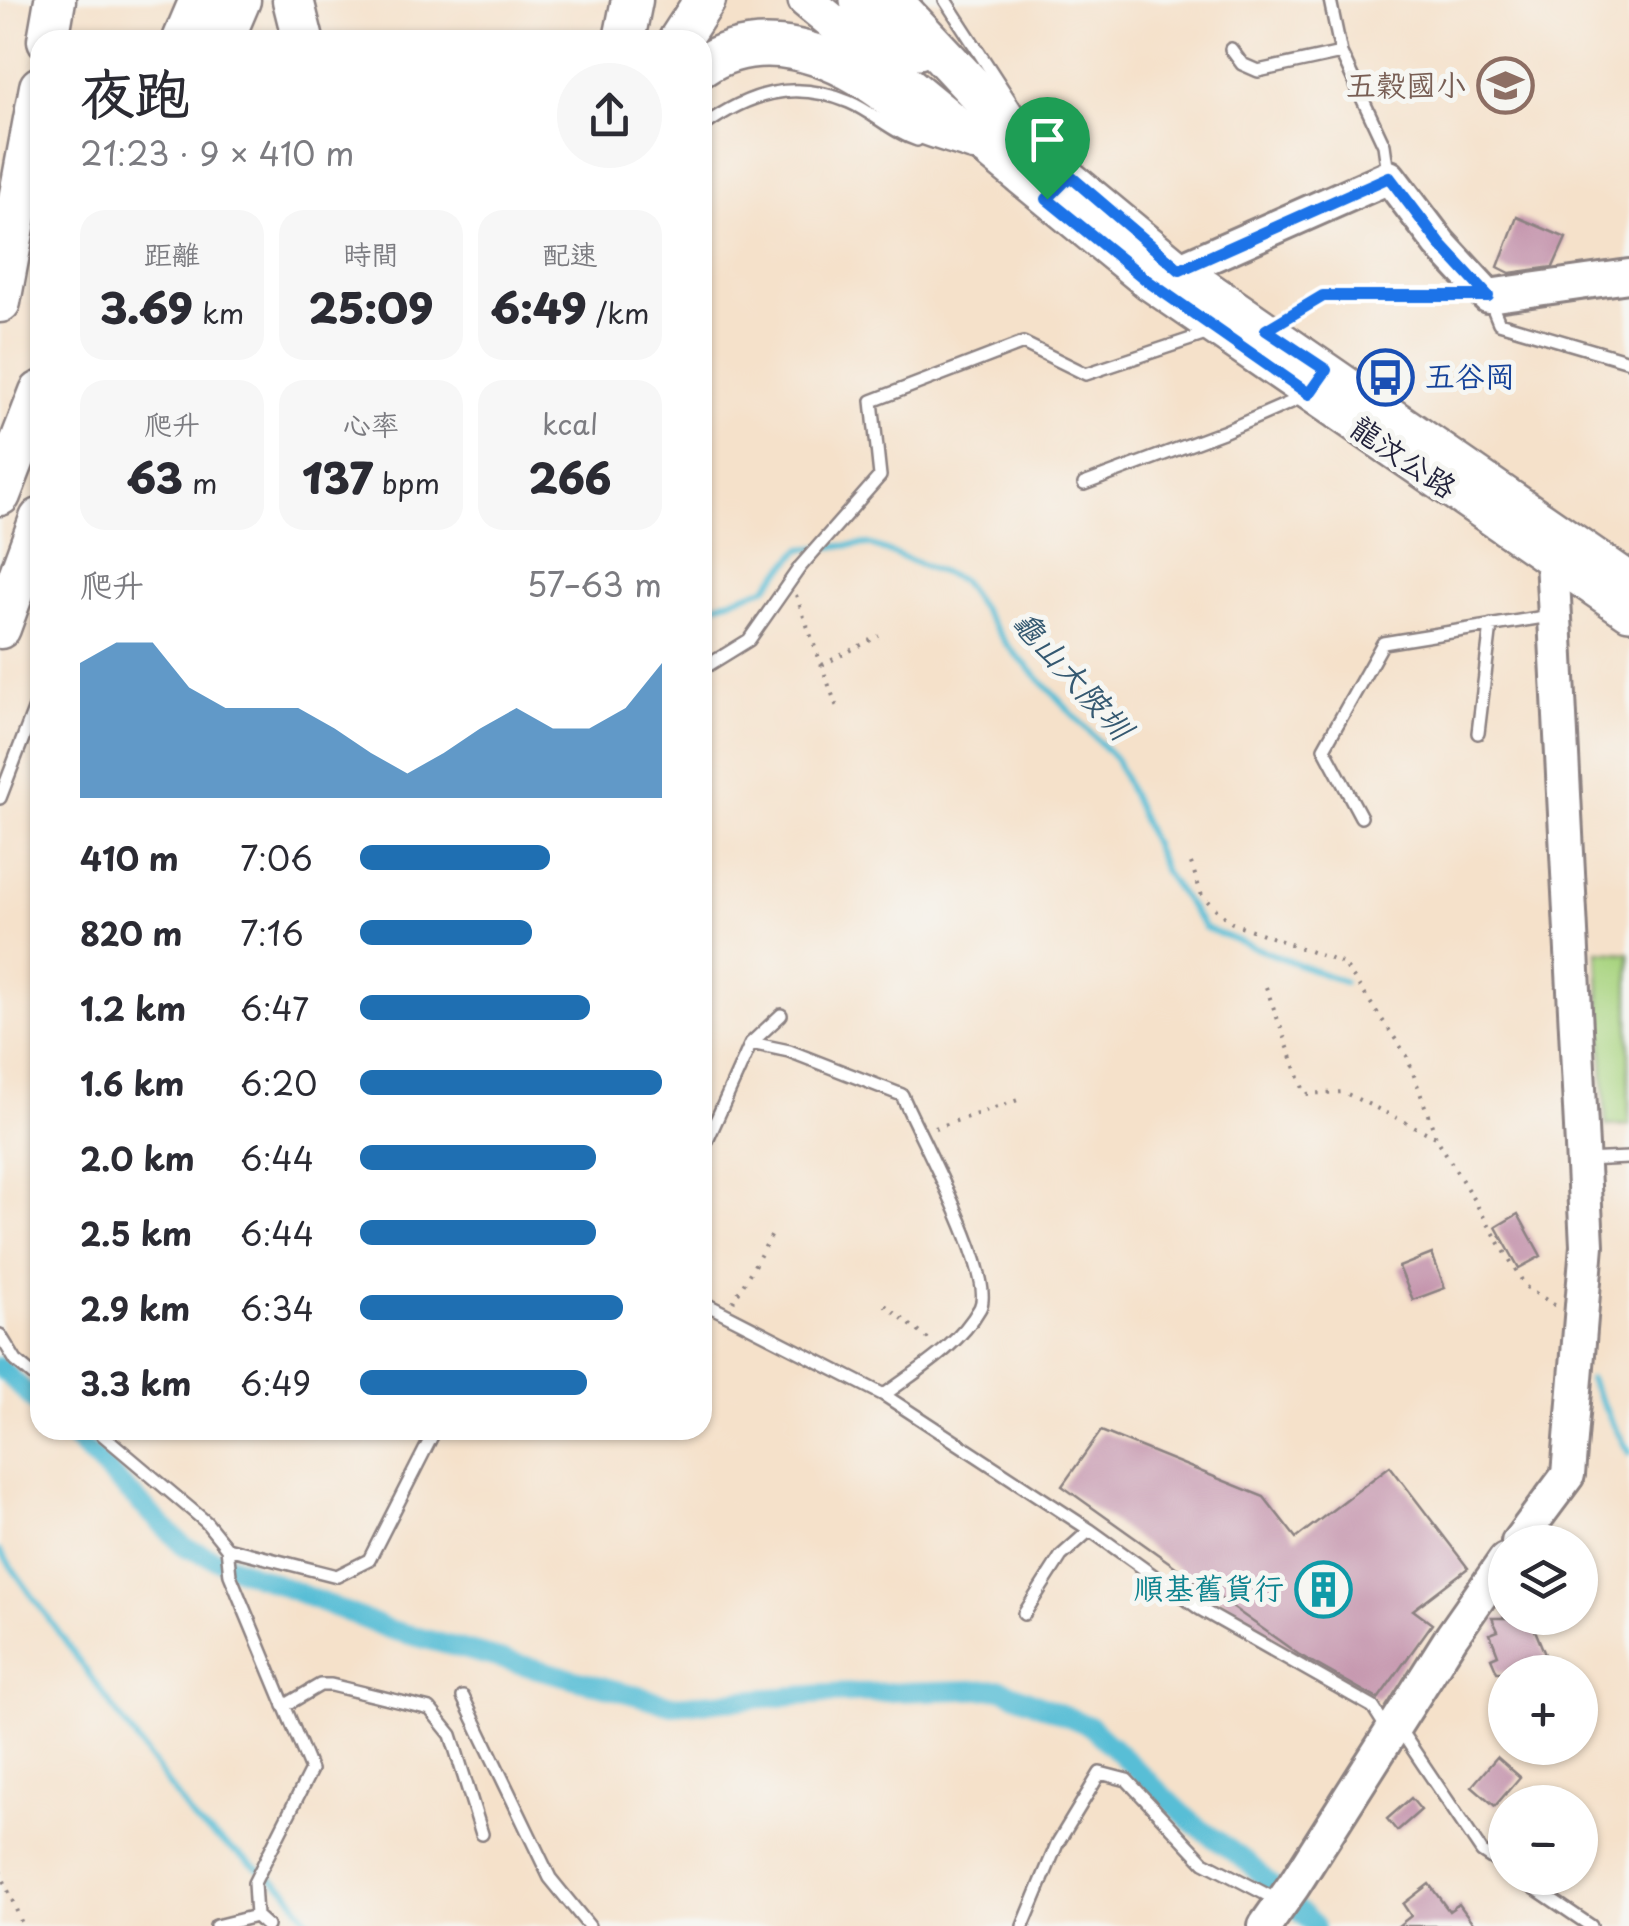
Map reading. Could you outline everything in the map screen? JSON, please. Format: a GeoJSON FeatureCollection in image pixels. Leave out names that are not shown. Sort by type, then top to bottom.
{"type":"FeatureCollection","features":[{"type":"Feature","properties":{"kind":"highway"},"geometry":{"type":"LineString","coordinates":[[50,30],[56,0]]}},
{"type":"Feature","properties":{"kind":"highway"},"geometry":{"type":"LineString","coordinates":[[187,30],[200,0]]}},
{"type":"Feature","properties":{"kind":"highway"},"geometry":{"type":"LineString","coordinates":[[227,30],[240,0]]}},
{"type":"Feature","properties":{"kind":"highway"},"geometry":{"type":"LineString","coordinates":[[294,0],[301,30]]}},
{"type":"Feature","properties":{"kind":"highway"},"geometry":{"type":"LineString","coordinates":[[626,30],[632,0]]}},
{"type":"Feature","properties":{"kind":"highway"},"geometry":{"type":"LineString","coordinates":[[685,30],[704,0]]}},
{"type":"Feature","properties":{"kind":"highway"},"geometry":{"type":"LineString","coordinates":[[891,0],[1018,155]]}},
{"type":"Feature","properties":{"kind":"highway"},"geometry":{"type":"LineString","coordinates":[[712,62],[751,48],[790,47],[828,57],[880,88],[921,122],[976,149]]}},
{"type":"Feature","properties":{"kind":"highway"},"geometry":{"type":"LineString","coordinates":[[0,302],[30,141]]}},
{"type":"Feature","properties":{"kind":"highway"},"geometry":{"type":"LineString","coordinates":[[0,495],[30,418]]}},
{"type":"Feature","properties":{"kind":"highway"},"geometry":{"type":"LineString","coordinates":[[0,628],[30,546]]}},
{"type":"Feature","properties":{"kind":"highway"},"geometry":{"type":"LineString","coordinates":[[0,664],[30,607]]}},
{"type":"Feature","properties":{"kind":"main road","name":"龍汶公路"},"geometry":{"type":"LineString","coordinates":[[806,0],[976,149],[1018,155]]}},
{"type":"Feature","properties":{"kind":"main road","name":"龍汶公路"},"geometry":{"type":"LineString","coordinates":[[858,0],[1018,155],[1164,276],[1219,330],[1257,340]]}},
{"type":"Feature","properties":{"kind":"main road","name":"龍汶公路"},"geometry":{"type":"LineString","coordinates":[[1164,276],[1317,382],[1522,503],[1554,545],[1629,612]]}},
{"type":"Feature","properties":{"kind":"main road","name":"龍汶公路"},"geometry":{"type":"LineString","coordinates":[[1554,545],[1629,580]]}},
{"type":"Feature","properties":{"kind":"street"},"geometry":{"type":"LineString","coordinates":[[1164,276],[1389,177],[1440,244],[1488,296],[1629,276]]}},
{"type":"Feature","properties":{"kind":"street"},"geometry":{"type":"LineString","coordinates":[[1531,1525],[1568,1475],[1588,1245],[1554,615],[1554,545]]}},
{"type":"Feature","properties":{"kind":"street"},"geometry":{"type":"LineString","coordinates":[[1280,1903],[1488,1585]]}},
{"type":"Feature","properties":{"kind":"lane"},"geometry":{"type":"LineString","coordinates":[[945,0],[1018,108],[1018,155]]}},
{"type":"Feature","properties":{"kind":"lane"},"geometry":{"type":"LineString","coordinates":[[1330,0],[1341,53],[1384,145],[1389,177]]}},
{"type":"Feature","properties":{"kind":"lane"},"geometry":{"type":"LineString","coordinates":[[1231,50],[1242,64],[1258,70],[1341,53]]}},
{"type":"Feature","properties":{"kind":"lane"},"geometry":{"type":"LineString","coordinates":[[712,120],[764,92],[805,90],[850,102],[904,136],[922,141]]}},
{"type":"Feature","properties":{"kind":"lane"},"geometry":{"type":"LineString","coordinates":[[1257,340],[1323,296],[1488,296],[1498,323],[1629,361]]}},
{"type":"Feature","properties":{"kind":"lane"},"geometry":{"type":"LineString","coordinates":[[712,662],[749,640],[810,556],[880,476],[872,401],[1023,343],[1086,374],[1219,330]]}},
{"type":"Feature","properties":{"kind":"lane"},"geometry":{"type":"LineString","coordinates":[[1084,484],[1223,432],[1317,382]]}},
{"type":"Feature","properties":{"kind":"lane"},"geometry":{"type":"LineString","coordinates":[[1361,817],[1324,748],[1383,643],[1554,615]]}},
{"type":"Feature","properties":{"kind":"lane"},"geometry":{"type":"LineString","coordinates":[[1478,733],[1491,626]]}},
{"type":"Feature","properties":{"kind":"lane"},"geometry":{"type":"LineString","coordinates":[[0,798],[30,720]]}},
{"type":"Feature","properties":{"kind":"lane"},"geometry":{"type":"LineString","coordinates":[[712,1130],[751,1043],[781,1015]]}},
{"type":"Feature","properties":{"kind":"lane"},"geometry":{"type":"LineString","coordinates":[[751,1043],[789,1051],[902,1095],[952,1196],[982,1286],[982,1304],[953,1344],[884,1394]]}},
{"type":"Feature","properties":{"kind":"lane"},"geometry":{"type":"LineString","coordinates":[[1583,1160],[1629,1158]]}},
{"type":"Feature","properties":{"kind":"lane"},"geometry":{"type":"LineString","coordinates":[[712,1307],[884,1394],[1200,1608],[1373,1707],[1488,1856]]}},
{"type":"Feature","properties":{"kind":"lane"},"geometry":{"type":"LineString","coordinates":[[0,1335],[16,1361],[30,1373]]}},
{"type":"Feature","properties":{"kind":"lane"},"geometry":{"type":"LineString","coordinates":[[109,1440],[206,1522],[227,1548],[230,1575],[311,1770],[254,1883],[256,1916],[267,1926]]}},
{"type":"Feature","properties":{"kind":"lane"},"geometry":{"type":"LineString","coordinates":[[227,1548],[337,1576],[368,1560],[430,1440]]}},
{"type":"Feature","properties":{"kind":"lane"},"geometry":{"type":"LineString","coordinates":[[1024,1614],[1061,1556],[1090,1530]]}},
{"type":"Feature","properties":{"kind":"lane"},"geometry":{"type":"LineString","coordinates":[[284,1706],[320,1685],[331,1685],[430,1709],[451,1735],[482,1834]]}},
{"type":"Feature","properties":{"kind":"lane"},"geometry":{"type":"LineString","coordinates":[[462,1697],[550,1878],[589,1926]]}},
{"type":"Feature","properties":{"kind":"lane"},"geometry":{"type":"LineString","coordinates":[[1023,1926],[1057,1844],[1100,1773],[1127,1780],[1204,1862],[1280,1903]]}},
{"type":"Feature","properties":{"kind":"lane"},"geometry":{"type":"LineString","coordinates":[[1545,1895],[1590,1926]]}},
{"type":"Feature","properties":{"kind":"lane"},"geometry":{"type":"LineString","coordinates":[[216,1926],[256,1916]]}},
{"type":"Feature","properties":{"kind":"path"},"geometry":{"type":"LineString","coordinates":[[791,580],[839,713]]}},
{"type":"Feature","properties":{"kind":"path"},"geometry":{"type":"LineString","coordinates":[[822,666],[879,636]]}},
{"type":"Feature","properties":{"kind":"path"},"geometry":{"type":"LineString","coordinates":[[1191,863],[1202,896],[1230,922],[1344,964],[1407,1056],[1436,1138],[1526,1287],[1581,1323]]}},
{"type":"Feature","properties":{"kind":"path"},"geometry":{"type":"LineString","coordinates":[[1266,987],[1305,1094],[1343,1092],[1436,1138]]}},
{"type":"Feature","properties":{"kind":"path"},"geometry":{"type":"LineString","coordinates":[[918,1134],[1021,1099]]}},
{"type":"Feature","properties":{"kind":"path"},"geometry":{"type":"LineString","coordinates":[[726,1313],[773,1233]]}},
{"type":"Feature","properties":{"kind":"path"},"geometry":{"type":"LineString","coordinates":[[885,1305],[944,1351]]}},
{"type":"Feature","properties":{"kind":"path"},"geometry":{"type":"LineString","coordinates":[[0,1871],[22,1926]]}},
{"type":"Feature","properties":{"kind":"green space"},"geometry":{"type":"Polygon","coordinates":[[[1598,951],[1629,953],[1629,1125],[1606,1126],[1598,951]]]}},
{"type":"Feature","properties":{"kind":"building"},"geometry":{"type":"Polygon","coordinates":[[[1517,217],[1566,238],[1553,267],[1510,273],[1498,267],[1517,217]]]}},
{"type":"Feature","properties":{"kind":"building"},"geometry":{"type":"Polygon","coordinates":[[[1518,1214],[1541,1256],[1519,1268],[1496,1227],[1518,1214]]]}},
{"type":"Feature","properties":{"kind":"building"},"geometry":{"type":"Polygon","coordinates":[[[1432,1254],[1445,1288],[1413,1300],[1399,1267],[1432,1254]]]}},
{"type":"Feature","properties":{"kind":"building","name":"順基舊貨行"},"geometry":{"type":"Polygon","coordinates":[[[1101,1431],[1264,1497],[1296,1538],[1390,1466],[1468,1568],[1413,1610],[1432,1624],[1378,1699],[1298,1654],[1062,1486],[1101,1431]]]}},
{"type":"Feature","properties":{"kind":"building"},"geometry":{"type":"Polygon","coordinates":[[[1490,1635],[1537,1635],[1545,1655],[1498,1655],[1490,1635]]]}},
{"type":"Feature","properties":{"kind":"building"},"geometry":{"type":"Polygon","coordinates":[[[1490,1765],[1506,1765],[1520,1777],[1513,1785],[1488,1785],[1488,1800],[1472,1786],[1490,1765]]]}},
{"type":"Feature","properties":{"kind":"building"},"geometry":{"type":"Polygon","coordinates":[[[1411,1798],[1421,1810],[1397,1831],[1387,1819],[1411,1798]]]}},
{"type":"Feature","properties":{"kind":"building"},"geometry":{"type":"Polygon","coordinates":[[[1429,1884],[1449,1911],[1459,1904],[1475,1926],[1398,1926],[1411,1916],[1403,1904],[1429,1884]]]}},
{"type":"Feature","properties":{"kind":"waterway","name":"龜山大陂圳"},"geometry":{"type":"LineString","coordinates":[[712,606],[765,588],[801,549],[868,544],[961,580],[1007,645],[1116,760],[1166,874],[1205,928],[1344,982]]}},
{"type":"Feature","properties":{"kind":"waterway"},"geometry":{"type":"LineString","coordinates":[[0,1367],[30,1396]]}},
{"type":"Feature","properties":{"kind":"waterway","name":"龜山大陂圳"},"geometry":{"type":"LineString","coordinates":[[1589,1379],[1629,1453]]}},
{"type":"Feature","properties":{"kind":"waterway"},"geometry":{"type":"LineString","coordinates":[[75,1440],[185,1547],[388,1629],[672,1705],[823,1694],[1002,1689],[1090,1726],[1194,1824],[1247,1862],[1315,1926]]}},
{"type":"Feature","properties":{"kind":"waterway"},"geometry":{"type":"LineString","coordinates":[[0,1551],[196,1823],[286,1889],[312,1926]]}},
{"type":"Feature","properties":{"kind":"place","name":"五穀國小"},"geometry":{"type":"Point","coordinates":[1505,86]}},
{"type":"Feature","properties":{"kind":"place","name":"五谷岡"},"geometry":{"type":"Point","coordinates":[1386,377]}},
{"type":"Feature","properties":{"kind":"place","name":"順基舊貨行"},"geometry":{"type":"Point","coordinates":[1323,1589]}},
{"type":"Feature","properties":{"kind":"route"},"geometry":{"type":"LineString","coordinates":[[1070,176],[1180,270],[1389,177],[1440,244],[1488,296],[1323,296],[1266,330],[1326,370],[1309,394],[1149,282],[1047,199],[1070,176]]}}]}
